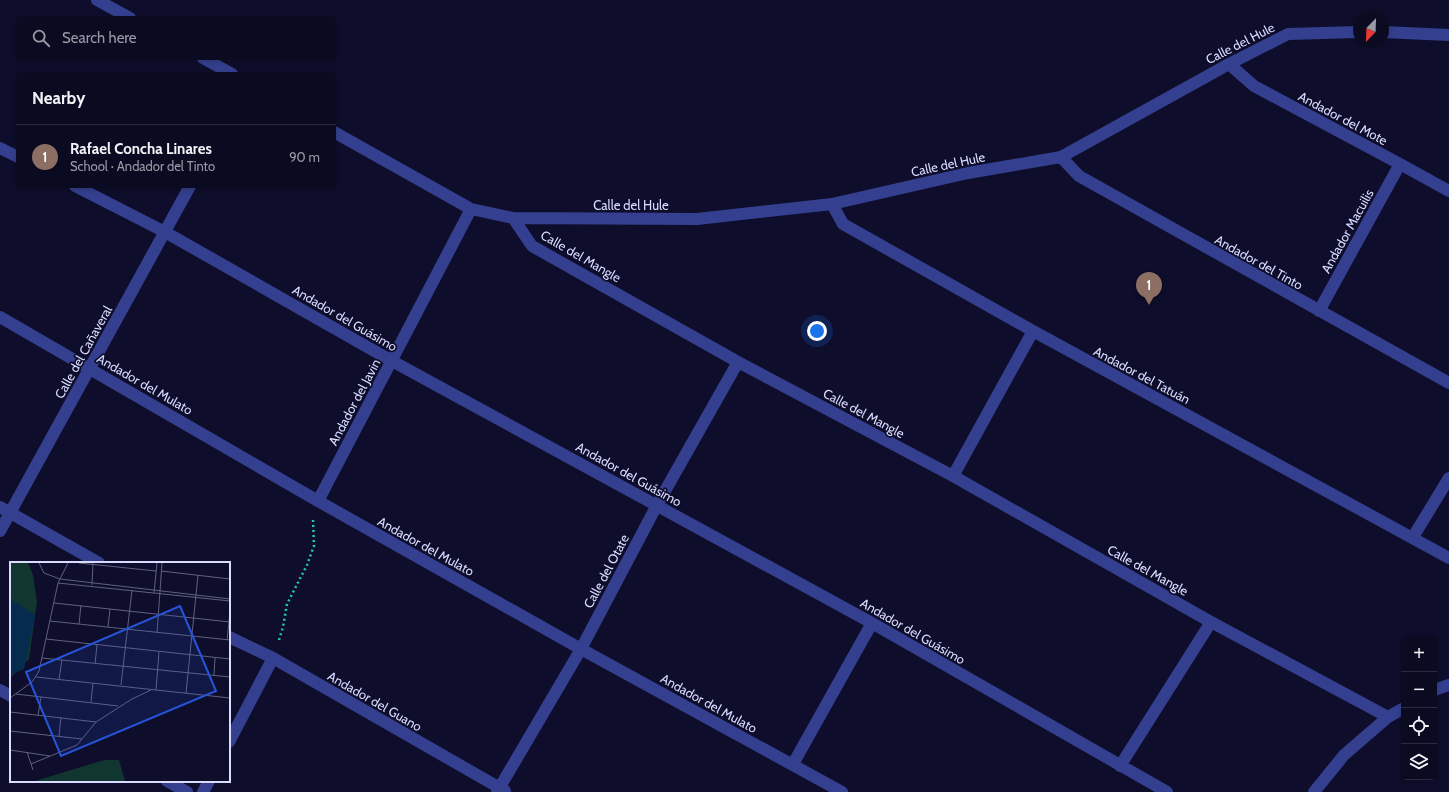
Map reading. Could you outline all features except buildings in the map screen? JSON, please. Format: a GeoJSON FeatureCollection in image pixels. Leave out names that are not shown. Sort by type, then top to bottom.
{"type":"FeatureCollection","features":[{"type":"Feature","properties":{"kind":"street"},"geometry":{"type":"LineString","coordinates":[[97,0],[126,16]]}},
{"type":"Feature","properties":{"kind":"street","name":"Calle del Hule"},"geometry":{"type":"LineString","coordinates":[[513,218],[697,220],[832,204],[968,173],[1061,157],[1229,64],[1288,34],[1353,32]]}},
{"type":"Feature","properties":{"kind":"street"},"geometry":{"type":"LineString","coordinates":[[1389,32],[1449,35]]}},
{"type":"Feature","properties":{"kind":"street"},"geometry":{"type":"LineString","coordinates":[[207,60],[228,72]]}},
{"type":"Feature","properties":{"kind":"street","name":"Andador del Mote"},"geometry":{"type":"LineString","coordinates":[[1229,64],[1254,86],[1449,191]]}},
{"type":"Feature","properties":{"kind":"street"},"geometry":{"type":"LineString","coordinates":[[336,133],[471,209],[513,218]]}},
{"type":"Feature","properties":{"kind":"street"},"geometry":{"type":"LineString","coordinates":[[0,148],[16,156]]}},
{"type":"Feature","properties":{"kind":"street","name":"Andador del Tinto"},"geometry":{"type":"LineString","coordinates":[[1061,157],[1079,176],[1449,383]]}},
{"type":"Feature","properties":{"kind":"street","name":"Andador Macuilis"},"geometry":{"type":"LineString","coordinates":[[1319,311],[1400,164]]}},
{"type":"Feature","properties":{"kind":"street","name":"Andador del Guásimo"},"geometry":{"type":"LineString","coordinates":[[79,188],[165,232],[392,361],[872,623],[1167,792]]}},
{"type":"Feature","properties":{"kind":"street","name":"Calle del Cañaveral"},"geometry":{"type":"LineString","coordinates":[[0,531],[5,510],[90,368],[189,188]]}},
{"type":"Feature","properties":{"kind":"street","name":"Andador del Tatuán"},"geometry":{"type":"LineString","coordinates":[[832,204],[843,224],[1033,332],[1413,537],[1449,558]]}},
{"type":"Feature","properties":{"kind":"street","name":"Andador del Javin"},"geometry":{"type":"LineString","coordinates":[[318,500],[471,209]]}},
{"type":"Feature","properties":{"kind":"street","name":"Calle del Mangle"},"geometry":{"type":"LineString","coordinates":[[513,218],[532,246],[738,362],[953,476],[1211,622],[1388,717]]}},
{"type":"Feature","properties":{"kind":"street","name":"Andador del Mulato"},"geometry":{"type":"LineString","coordinates":[[0,317],[581,649],[842,792]]}},
{"type":"Feature","properties":{"kind":"street"},"geometry":{"type":"LineString","coordinates":[[953,476],[1033,332]]}},
{"type":"Feature","properties":{"kind":"street","name":"Calle del Otate"},"geometry":{"type":"LineString","coordinates":[[501,791],[581,649],[657,506],[738,362]]}},
{"type":"Feature","properties":{"kind":"street"},"geometry":{"type":"LineString","coordinates":[[1413,537],[1449,478]]}},
{"type":"Feature","properties":{"kind":"street"},"geometry":{"type":"LineString","coordinates":[[5,510],[97,562]]}},
{"type":"Feature","properties":{"kind":"street"},"geometry":{"type":"LineString","coordinates":[[1120,766],[1211,622]]}},
{"type":"Feature","properties":{"kind":"street"},"geometry":{"type":"LineString","coordinates":[[793,764],[872,623]]}},
{"type":"Feature","properties":{"kind":"street","name":"Andador del Guano"},"geometry":{"type":"LineString","coordinates":[[230,636],[273,658],[501,791]]}},
{"type":"Feature","properties":{"kind":"street"},"geometry":{"type":"LineString","coordinates":[[230,740],[273,658]]}},
{"type":"Feature","properties":{"kind":"street"},"geometry":{"type":"LineString","coordinates":[[1437,689],[1449,685]]}},
{"type":"Feature","properties":{"kind":"street"},"geometry":{"type":"LineString","coordinates":[[0,690],[10,695]]}},
{"type":"Feature","properties":{"kind":"street"},"geometry":{"type":"LineString","coordinates":[[1314,792],[1344,755],[1388,717],[1401,710]]}},
{"type":"Feature","properties":{"kind":"street"},"geometry":{"type":"LineString","coordinates":[[169,782],[187,792]]}},
{"type":"Feature","properties":{"kind":"street"},"geometry":{"type":"LineString","coordinates":[[203,792],[208,782]]}},
{"type":"Feature","properties":{"kind":"path"},"geometry":{"type":"LineString","coordinates":[[273,658],[283,627],[287,604],[307,565],[314,546],[313,521],[318,500]]}},
{"type":"Feature","properties":{"kind":"place","name":"Rafael Concha Linares"},"geometry":{"type":"Point","coordinates":[1149,305]}}]}
